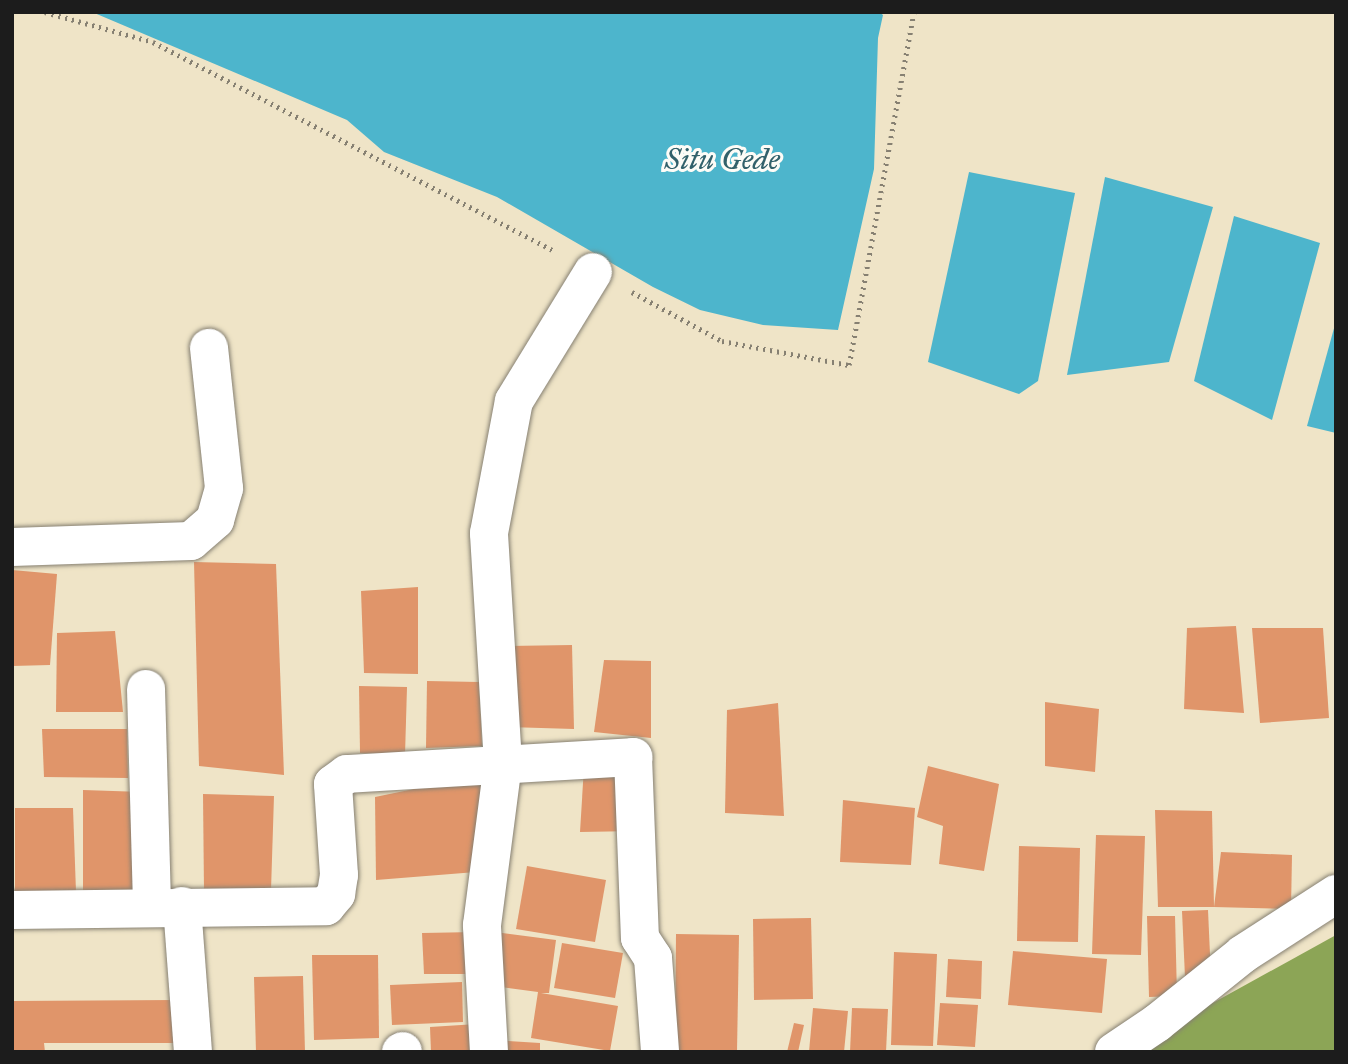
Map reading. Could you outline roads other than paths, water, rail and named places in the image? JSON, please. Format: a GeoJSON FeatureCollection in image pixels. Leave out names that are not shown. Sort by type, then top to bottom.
{"type":"FeatureCollection","features":[{"type":"Feature","properties":{"kind":"street"},"geometry":{"type":"LineString","coordinates":[[489,1052],[482,925],[503,763],[489,533],[514,401],[593,272]]}},
{"type":"Feature","properties":{"kind":"street"},"geometry":{"type":"LineString","coordinates":[[12,547],[191,541],[215,520],[224,488],[209,348]]}},
{"type":"Feature","properties":{"kind":"street"},"geometry":{"type":"LineString","coordinates":[[146,689],[167,907],[193,1052]]}},
{"type":"Feature","properties":{"kind":"street"},"geometry":{"type":"LineString","coordinates":[[12,910],[326,906],[336,894],[339,875],[333,784],[347,774],[633,757],[640,938],[653,958],[660,1052]]}},
{"type":"Feature","properties":{"kind":"street"},"geometry":{"type":"LineString","coordinates":[[1114,1052],[1157,1023],[1243,954],[1336,894]]}},
{"type":"Feature","properties":{"kind":"water","name":"Situ Gede"},"geometry":{"type":"Polygon","coordinates":[[[92,12],[879,12],[883,15],[878,38],[874,169],[838,330],[763,325],[700,310],[653,287],[497,197],[384,152],[347,120],[92,12]]]}},
{"type":"Feature","properties":{"kind":"water"},"geometry":{"type":"Polygon","coordinates":[[[969,172],[1075,193],[1038,381],[1019,394],[928,362],[969,172]]]}},
{"type":"Feature","properties":{"kind":"water"},"geometry":{"type":"Polygon","coordinates":[[[1105,177],[1213,207],[1169,362],[1067,375],[1105,177]]]}},
{"type":"Feature","properties":{"kind":"water"},"geometry":{"type":"Polygon","coordinates":[[[1234,216],[1320,243],[1272,420],[1194,381],[1234,216]]]}},
{"type":"Feature","properties":{"kind":"water"},"geometry":{"type":"Polygon","coordinates":[[[1336,321],[1336,433],[1307,426],[1336,321]]]}}]}
